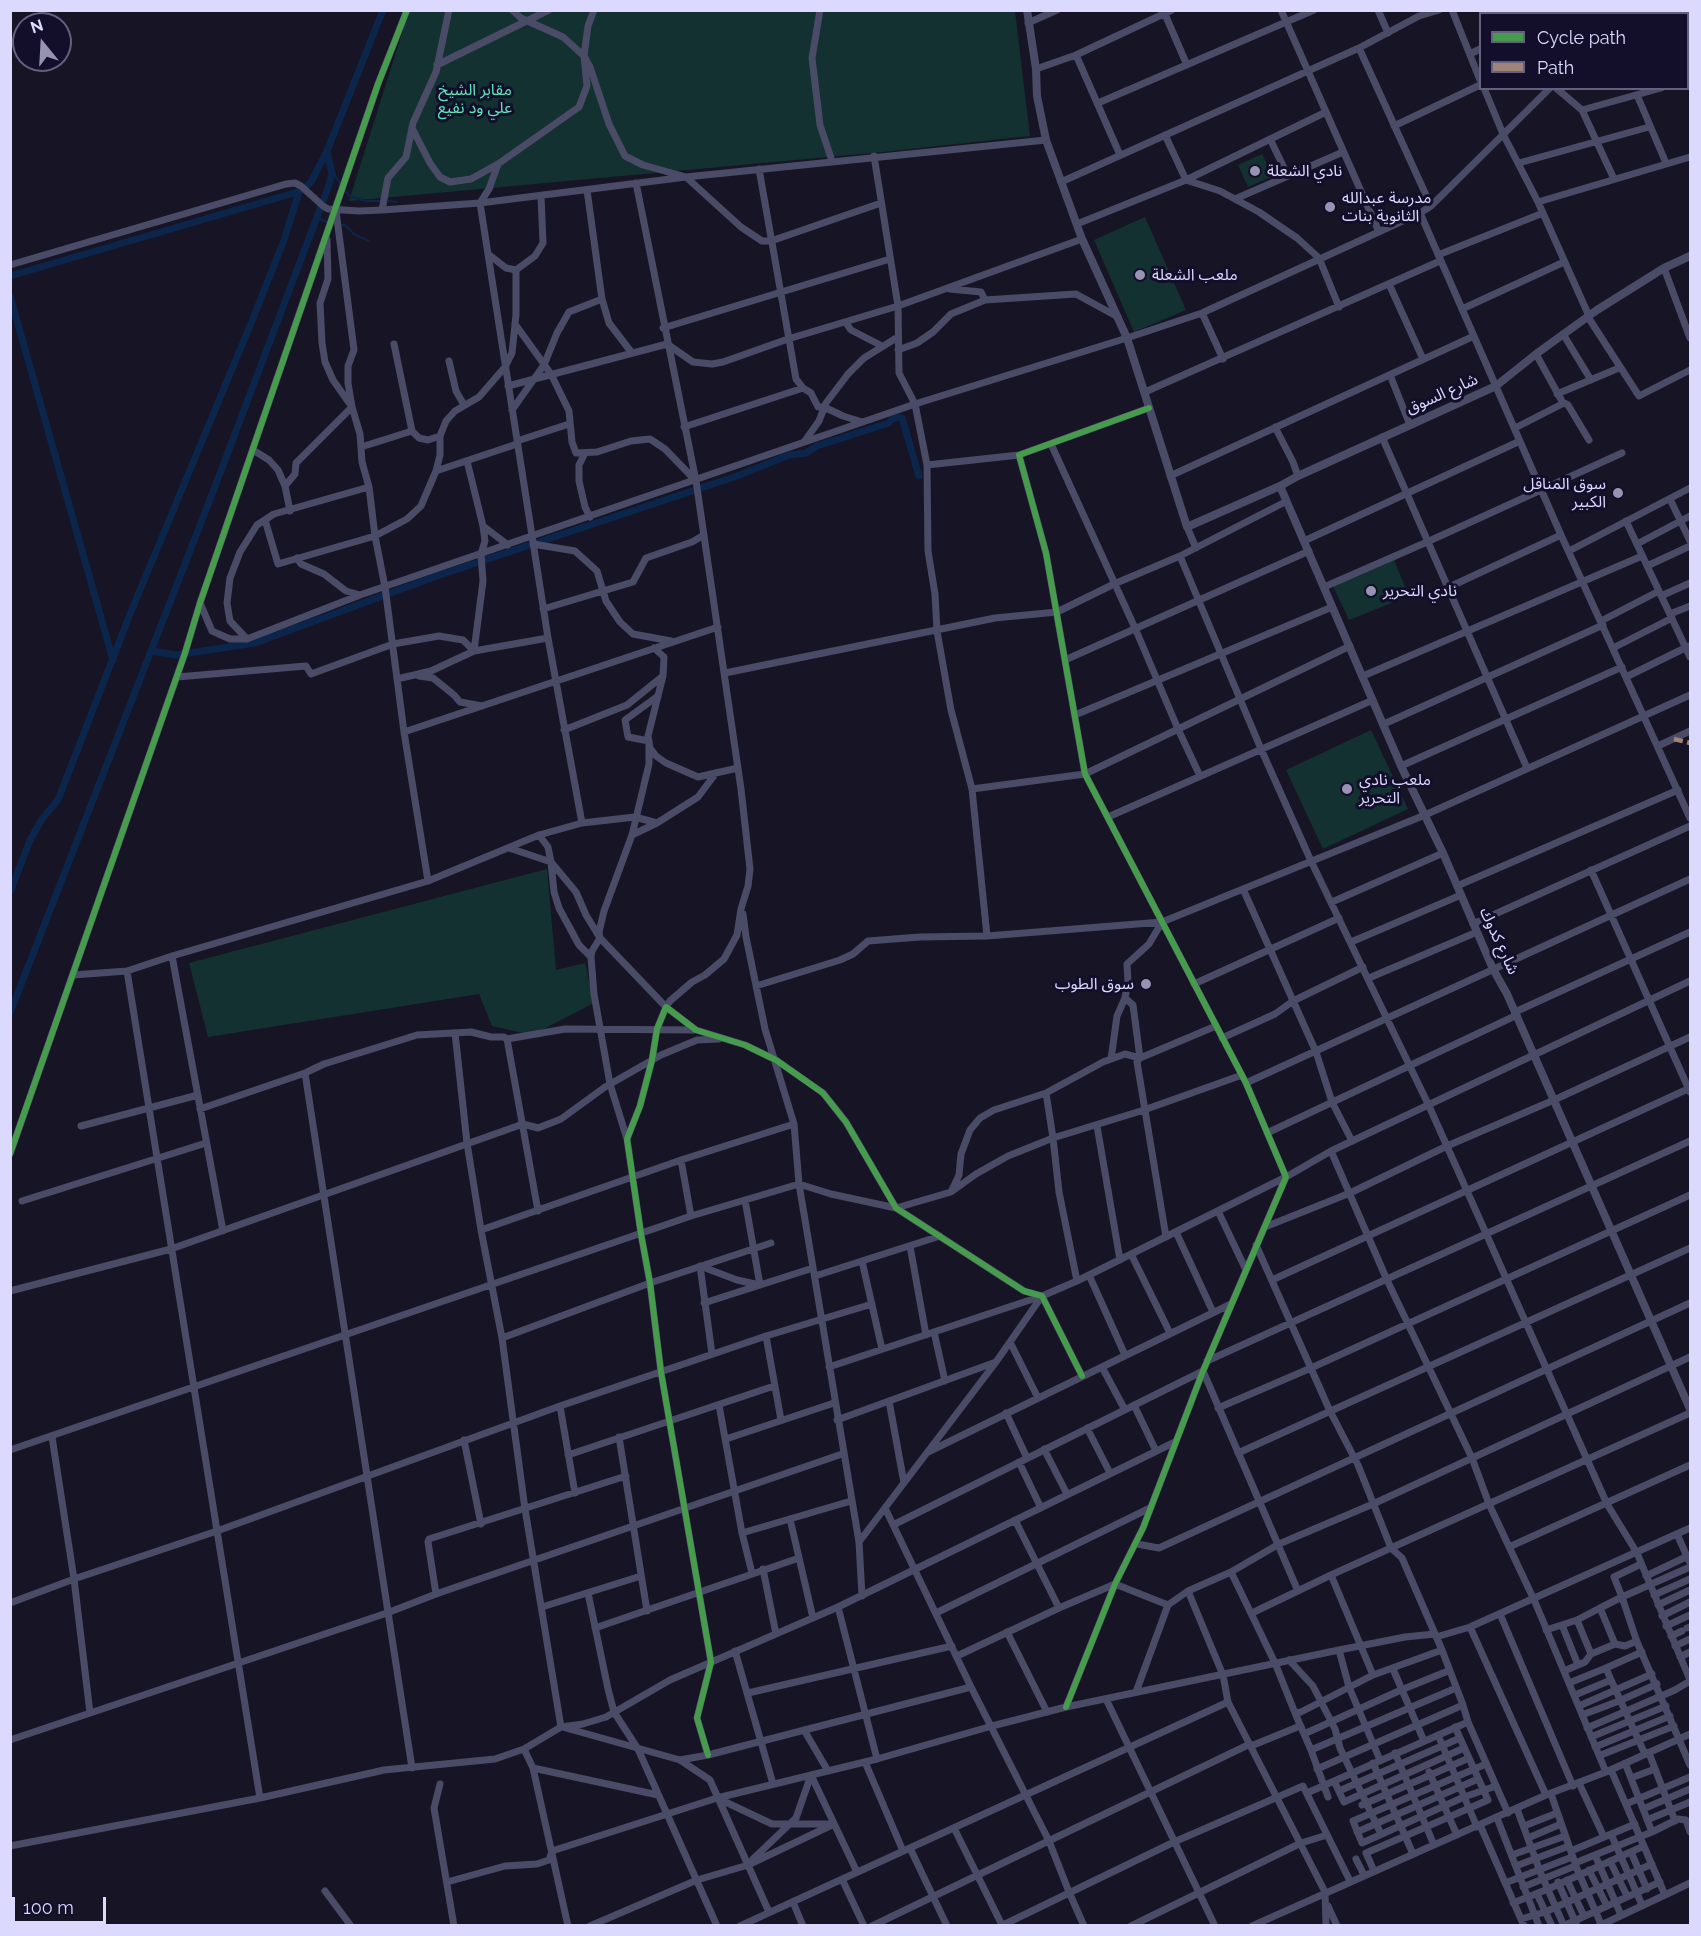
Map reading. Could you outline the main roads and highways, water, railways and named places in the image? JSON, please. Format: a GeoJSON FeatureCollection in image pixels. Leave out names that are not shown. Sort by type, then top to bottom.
{"type":"FeatureCollection","features":[{"type":"Feature","properties":{"kind":"waterway"},"geometry":{"type":"LineString","coordinates":[[10,276],[301,191],[311,182],[327,151],[383,10]]}},
{"type":"Feature","properties":{"kind":"waterway"},"geometry":{"type":"LineString","coordinates":[[10,1013],[211,497],[328,188],[332,174],[327,151]]}},
{"type":"Feature","properties":{"kind":"waterway"},"geometry":{"type":"LineString","coordinates":[[332,171],[349,196],[366,201],[381,201]]}},
{"type":"Feature","properties":{"kind":"waterway"},"geometry":{"type":"LineString","coordinates":[[10,892],[30,840],[42,819],[58,800],[130,614],[252,321],[284,240],[299,192]]}},
{"type":"Feature","properties":{"kind":"waterway"},"geometry":{"type":"LineString","coordinates":[[387,201],[397,202]]}},
{"type":"Feature","properties":{"kind":"waterway"},"geometry":{"type":"LineString","coordinates":[[317,217],[328,223]]}},
{"type":"Feature","properties":{"kind":"waterway"},"geometry":{"type":"LineString","coordinates":[[339,225],[345,225],[354,234],[369,241]]}},
{"type":"Feature","properties":{"kind":"waterway"},"geometry":{"type":"LineString","coordinates":[[10,296],[113,660]]}},
{"type":"Feature","properties":{"kind":"waterway"},"geometry":{"type":"LineString","coordinates":[[152,651],[176,655],[255,643],[434,577],[737,476],[789,455],[806,453],[817,446],[889,423],[898,417],[902,418],[919,476]]}},
{"type":"Feature","properties":{"kind":"place","name":"نادي الشعلة"},"geometry":{"type":"Point","coordinates":[1255,171]}},
{"type":"Feature","properties":{"kind":"place","name":"مدرسة عبدالله الثانوية بنات"},"geometry":{"type":"Point","coordinates":[1330,207]}},
{"type":"Feature","properties":{"kind":"place","name":"ملعب الشعلة"},"geometry":{"type":"Point","coordinates":[1140,275]}},
{"type":"Feature","properties":{"kind":"place","name":"سوق المناقل الكبير"},"geometry":{"type":"Point","coordinates":[1618,493]}},
{"type":"Feature","properties":{"kind":"place","name":"نادي التحرير"},"geometry":{"type":"Point","coordinates":[1371,591]}},
{"type":"Feature","properties":{"kind":"place","name":"ملعب نادي التحرير"},"geometry":{"type":"Point","coordinates":[1347,789]}},
{"type":"Feature","properties":{"kind":"place","name":"سوق الطوب"},"geometry":{"type":"Point","coordinates":[1146,984]}},
{"type":"Feature","properties":{"kind":"park label","name":"مقابر الشيخ علي ود نفيع"},"geometry":{"type":"Point","coordinates":[475,99]}}]}
